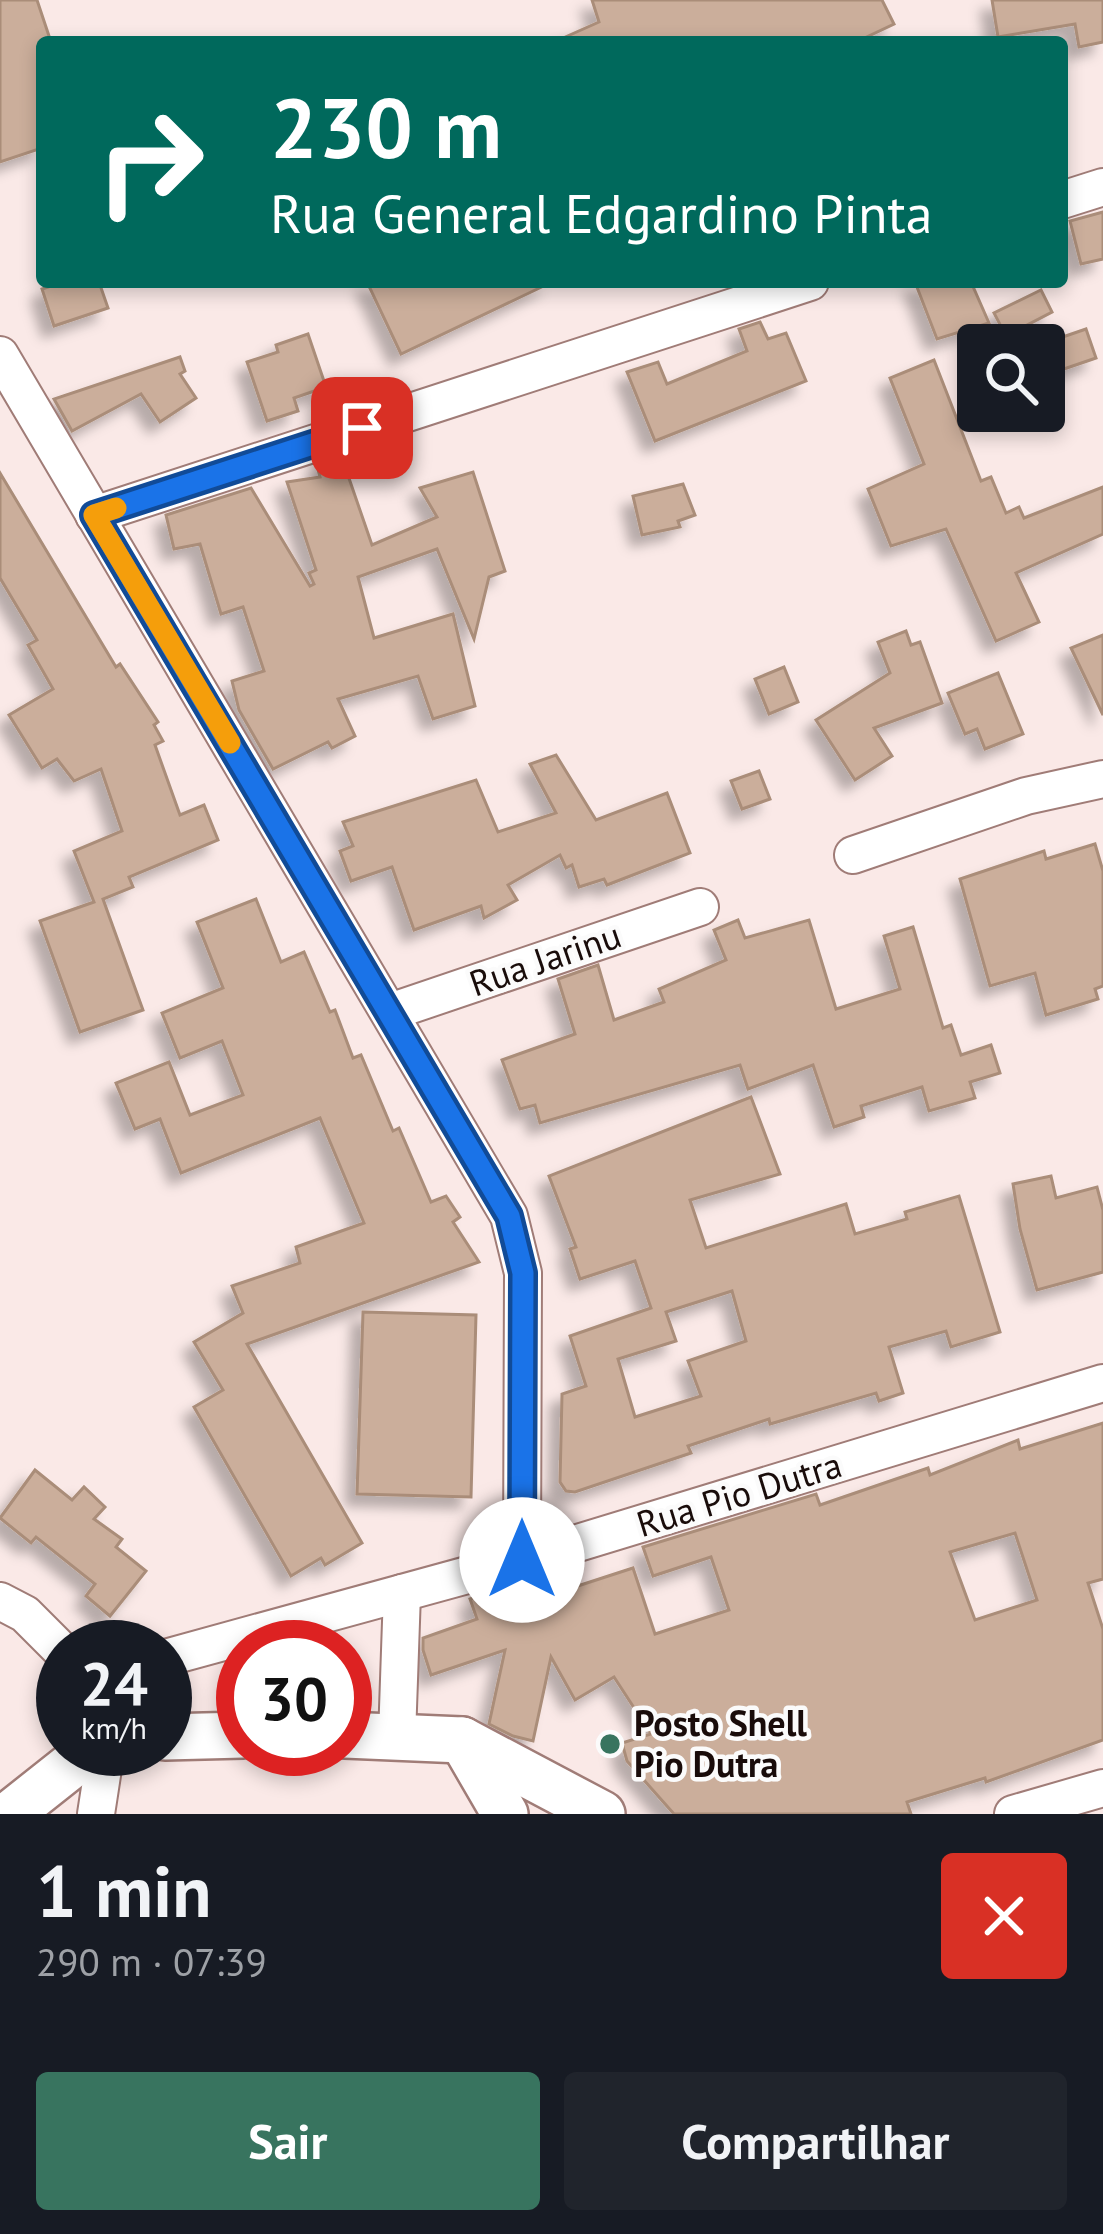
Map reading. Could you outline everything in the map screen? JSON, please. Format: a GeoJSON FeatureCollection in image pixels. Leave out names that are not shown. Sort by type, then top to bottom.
{"type":"FeatureCollection","features":[{"type":"Feature","properties":{"kind":"street"},"geometry":{"type":"LineString","coordinates":[[1068,198],[1103,187]]}},
{"type":"Feature","properties":{"kind":"street"},"geometry":{"type":"LineString","coordinates":[[94,515],[792,288]]}},
{"type":"Feature","properties":{"kind":"street"},"geometry":{"type":"LineString","coordinates":[[0,355],[509,1216],[523,1273],[522,1560]]}},
{"type":"Feature","properties":{"kind":"street"},"geometry":{"type":"LineString","coordinates":[[854,855],[1026,796],[1103,779]]}},
{"type":"Feature","properties":{"kind":"street","name":"Rua Jarinu"},"geometry":{"type":"LineString","coordinates":[[390,1012],[700,907]]}},
{"type":"Feature","properties":{"kind":"street","name":"Rua Pio Dutra"},"geometry":{"type":"LineString","coordinates":[[192,1651],[522,1560],[1103,1383]]}},
{"type":"Feature","properties":{"kind":"street"},"geometry":{"type":"LineString","coordinates":[[397,1738],[402,1593]]}},
{"type":"Feature","properties":{"kind":"street"},"geometry":{"type":"LineString","coordinates":[[0,1601],[36,1625]]}},
{"type":"Feature","properties":{"kind":"street"},"geometry":{"type":"LineString","coordinates":[[372,1737],[462,1740],[602,1814]]}},
{"type":"Feature","properties":{"kind":"street"},"geometry":{"type":"LineString","coordinates":[[462,1740],[505,1814]]}},
{"type":"Feature","properties":{"kind":"street"},"geometry":{"type":"LineString","coordinates":[[10,1814],[58,1776]]}},
{"type":"Feature","properties":{"kind":"street"},"geometry":{"type":"LineString","coordinates":[[96,1814],[102,1776]]}},
{"type":"Feature","properties":{"kind":"street"},"geometry":{"type":"LineString","coordinates":[[1013,1814],[1103,1788]]}},
{"type":"Feature","properties":{"kind":"building"},"geometry":{"type":"Polygon","coordinates":[[[0,0],[37,0],[49,36],[36,36],[36,150],[0,162],[0,0]]]}},
{"type":"Feature","properties":{"kind":"building"},"geometry":{"type":"Polygon","coordinates":[[[592,0],[882,0],[894,24],[869,36],[568,36],[599,22],[592,0]]]}},
{"type":"Feature","properties":{"kind":"building"},"geometry":{"type":"Polygon","coordinates":[[[992,0],[1103,0],[1103,42],[1079,47],[1075,24],[998,36],[992,0]]]}},
{"type":"Feature","properties":{"kind":"building"},"geometry":{"type":"Polygon","coordinates":[[[1103,212],[1103,259],[1081,264],[1070,221],[1103,212]]]}},
{"type":"Feature","properties":{"kind":"building"},"geometry":{"type":"Polygon","coordinates":[[[101,288],[108,308],[54,326],[42,289],[101,288]]]}},
{"type":"Feature","properties":{"kind":"building"},"geometry":{"type":"Polygon","coordinates":[[[370,288],[539,288],[401,354],[370,288]]]}},
{"type":"Feature","properties":{"kind":"building"},"geometry":{"type":"Polygon","coordinates":[[[917,288],[974,288],[989,323],[957,324],[957,333],[937,339],[917,288]]]}},
{"type":"Feature","properties":{"kind":"building"},"geometry":{"type":"Polygon","coordinates":[[[1041,290],[1052,312],[1029,324],[1000,324],[994,313],[1041,290]]]}},
{"type":"Feature","properties":{"kind":"building"},"geometry":{"type":"Polygon","coordinates":[[[760,322],[768,339],[786,333],[806,381],[655,441],[627,372],[658,362],[667,384],[747,351],[739,329],[760,322]]]}},
{"type":"Feature","properties":{"kind":"building"},"geometry":{"type":"Polygon","coordinates":[[[1086,329],[1096,358],[1065,369],[1065,336],[1086,329]]]}},
{"type":"Feature","properties":{"kind":"building"},"geometry":{"type":"Polygon","coordinates":[[[308,334],[326,387],[294,398],[298,411],[267,421],[247,362],[278,352],[276,345],[308,334]]]}},
{"type":"Feature","properties":{"kind":"building"},"geometry":{"type":"Polygon","coordinates":[[[180,357],[185,371],[180,374],[196,398],[160,422],[141,394],[72,431],[54,399],[180,357]]]}},
{"type":"Feature","properties":{"kind":"building"},"geometry":{"type":"Polygon","coordinates":[[[934,360],[957,419],[957,432],[962,432],[981,481],[991,477],[1006,513],[1019,507],[1024,518],[1103,487],[1103,534],[1016,573],[1039,622],[996,641],[946,529],[891,546],[868,489],[924,464],[890,378],[934,360]]]}},
{"type":"Feature","properties":{"kind":"building"},"geometry":{"type":"Polygon","coordinates":[[[342,458],[372,545],[437,517],[420,488],[473,472],[505,571],[489,577],[474,639],[437,549],[358,577],[374,638],[453,614],[475,706],[433,719],[418,676],[338,699],[355,736],[332,748],[328,742],[273,769],[239,710],[232,681],[264,671],[243,607],[221,614],[200,544],[174,549],[166,515],[251,488],[310,586],[314,584],[309,573],[316,570],[287,482],[320,477],[317,466],[342,458]]]}},
{"type":"Feature","properties":{"kind":"building"},"geometry":{"type":"Polygon","coordinates":[[[0,473],[116,667],[120,664],[158,722],[154,725],[163,741],[155,745],[180,815],[204,805],[218,840],[129,877],[133,887],[103,899],[143,1010],[80,1032],[40,921],[94,902],[74,851],[122,831],[101,769],[74,781],[57,759],[42,768],[9,715],[53,689],[28,645],[37,640],[0,578],[0,473]]]}},
{"type":"Feature","properties":{"kind":"building"},"geometry":{"type":"Polygon","coordinates":[[[683,484],[695,515],[678,521],[680,527],[642,535],[633,496],[683,484]]]}},
{"type":"Feature","properties":{"kind":"building"},"geometry":{"type":"Polygon","coordinates":[[[906,631],[911,645],[920,642],[942,703],[874,728],[892,756],[855,780],[816,720],[890,673],[878,642],[906,631]]]}},
{"type":"Feature","properties":{"kind":"building"},"geometry":{"type":"Polygon","coordinates":[[[1103,635],[1103,715],[1071,648],[1103,635]]]}},
{"type":"Feature","properties":{"kind":"building"},"geometry":{"type":"Polygon","coordinates":[[[784,667],[798,702],[769,714],[755,679],[784,667]]]}},
{"type":"Feature","properties":{"kind":"building"},"geometry":{"type":"Polygon","coordinates":[[[998,673],[1023,734],[985,749],[977,729],[965,734],[948,693],[998,673]]]}},
{"type":"Feature","properties":{"kind":"building"},"geometry":{"type":"Polygon","coordinates":[[[556,755],[596,820],[667,793],[690,853],[607,885],[604,879],[579,887],[572,865],[566,868],[560,855],[508,885],[517,900],[484,918],[481,906],[414,930],[392,867],[351,881],[340,851],[353,846],[343,822],[476,780],[498,832],[556,813],[530,764],[556,755]]]}},
{"type":"Feature","properties":{"kind":"building"},"geometry":{"type":"Polygon","coordinates":[[[759,771],[770,799],[742,809],[731,781],[759,771]]]}},
{"type":"Feature","properties":{"kind":"building"},"geometry":{"type":"Polygon","coordinates":[[[1095,844],[1103,871],[1103,986],[1095,989],[1098,999],[1046,1015],[1035,973],[990,986],[960,879],[1044,851],[1046,859],[1095,844]]]}},
{"type":"Feature","properties":{"kind":"building"},"geometry":{"type":"Polygon","coordinates":[[[256,899],[281,962],[304,952],[330,1012],[335,1010],[353,1058],[361,1055],[393,1131],[399,1128],[431,1202],[446,1196],[460,1217],[453,1222],[479,1262],[247,1344],[362,1543],[325,1565],[321,1558],[291,1576],[194,1407],[223,1390],[194,1342],[243,1313],[232,1286],[300,1263],[296,1247],[364,1223],[320,1118],[181,1173],[160,1119],[135,1129],[116,1083],[169,1062],[190,1115],[243,1095],[222,1041],[180,1058],[162,1013],[223,988],[197,922],[256,899]]]}},
{"type":"Feature","properties":{"kind":"building"},"geometry":{"type":"Polygon","coordinates":[[[738,920],[745,938],[809,920],[836,1009],[900,989],[884,936],[913,927],[943,1028],[951,1025],[961,1055],[991,1045],[1000,1073],[970,1082],[975,1098],[929,1111],[922,1087],[861,1106],[864,1117],[834,1127],[813,1065],[748,1089],[740,1065],[540,1123],[535,1105],[520,1109],[502,1060],[575,1034],[558,979],[598,965],[614,1020],[664,1002],[659,989],[726,960],[714,930],[738,920]]]}},
{"type":"Feature","properties":{"kind":"building"},"geometry":{"type":"Polygon","coordinates":[[[751,1097],[780,1174],[690,1200],[706,1248],[846,1204],[855,1234],[907,1219],[905,1212],[959,1196],[1000,1332],[951,1347],[946,1331],[889,1347],[903,1393],[879,1401],[876,1393],[770,1424],[769,1419],[688,1446],[691,1453],[566,1491],[560,1482],[562,1394],[586,1386],[570,1336],[651,1308],[635,1261],[580,1279],[570,1249],[576,1247],[549,1176],[751,1097]],[[732,1291],[666,1312],[676,1341],[618,1359],[635,1417],[701,1396],[688,1361],[746,1341],[732,1291]]]}},
{"type":"Feature","properties":{"kind":"building"},"geometry":{"type":"Polygon","coordinates":[[[1051,1176],[1056,1198],[1097,1187],[1103,1210],[1103,1272],[1037,1290],[1013,1184],[1051,1176]]]}},
{"type":"Feature","properties":{"kind":"building"},"geometry":{"type":"Polygon","coordinates":[[[363,1312],[476,1315],[471,1497],[357,1494],[363,1312]]]}},
{"type":"Feature","properties":{"kind":"building"},"geometry":{"type":"Polygon","coordinates":[[[1103,1423],[1103,1579],[1088,1583],[1103,1629],[1103,1740],[986,1782],[985,1778],[907,1802],[911,1814],[674,1814],[627,1761],[622,1743],[651,1734],[614,1677],[575,1700],[551,1657],[533,1741],[489,1724],[505,1650],[431,1675],[423,1638],[477,1619],[470,1599],[503,1588],[510,1608],[633,1568],[655,1634],[729,1610],[711,1557],[653,1576],[643,1547],[816,1494],[820,1505],[928,1468],[930,1475],[1018,1440],[1020,1449],[1103,1423]],[[1015,1533],[950,1552],[975,1620],[1037,1600],[1015,1533]]]}},
{"type":"Feature","properties":{"kind":"building"},"geometry":{"type":"Polygon","coordinates":[[[35,1470],[72,1500],[84,1487],[105,1507],[94,1519],[122,1539],[116,1547],[146,1571],[110,1616],[86,1596],[95,1584],[36,1537],[31,1543],[0,1518],[35,1470]]]}},
{"type":"Feature","properties":{"kind":"slow traffic"},"geometry":{"type":"LineString","coordinates":[[116,508],[94,515],[230,743]]}},
{"type":"Feature","properties":{"kind":"place","name":"Posto Shell Pio Dutra"},"geometry":{"type":"Point","coordinates":[610,1744]}},
{"type":"Feature","properties":{"kind":"route"},"geometry":{"type":"LineString","coordinates":[[362,428],[94,515],[509,1216],[523,1273],[522,1560]]}}]}
